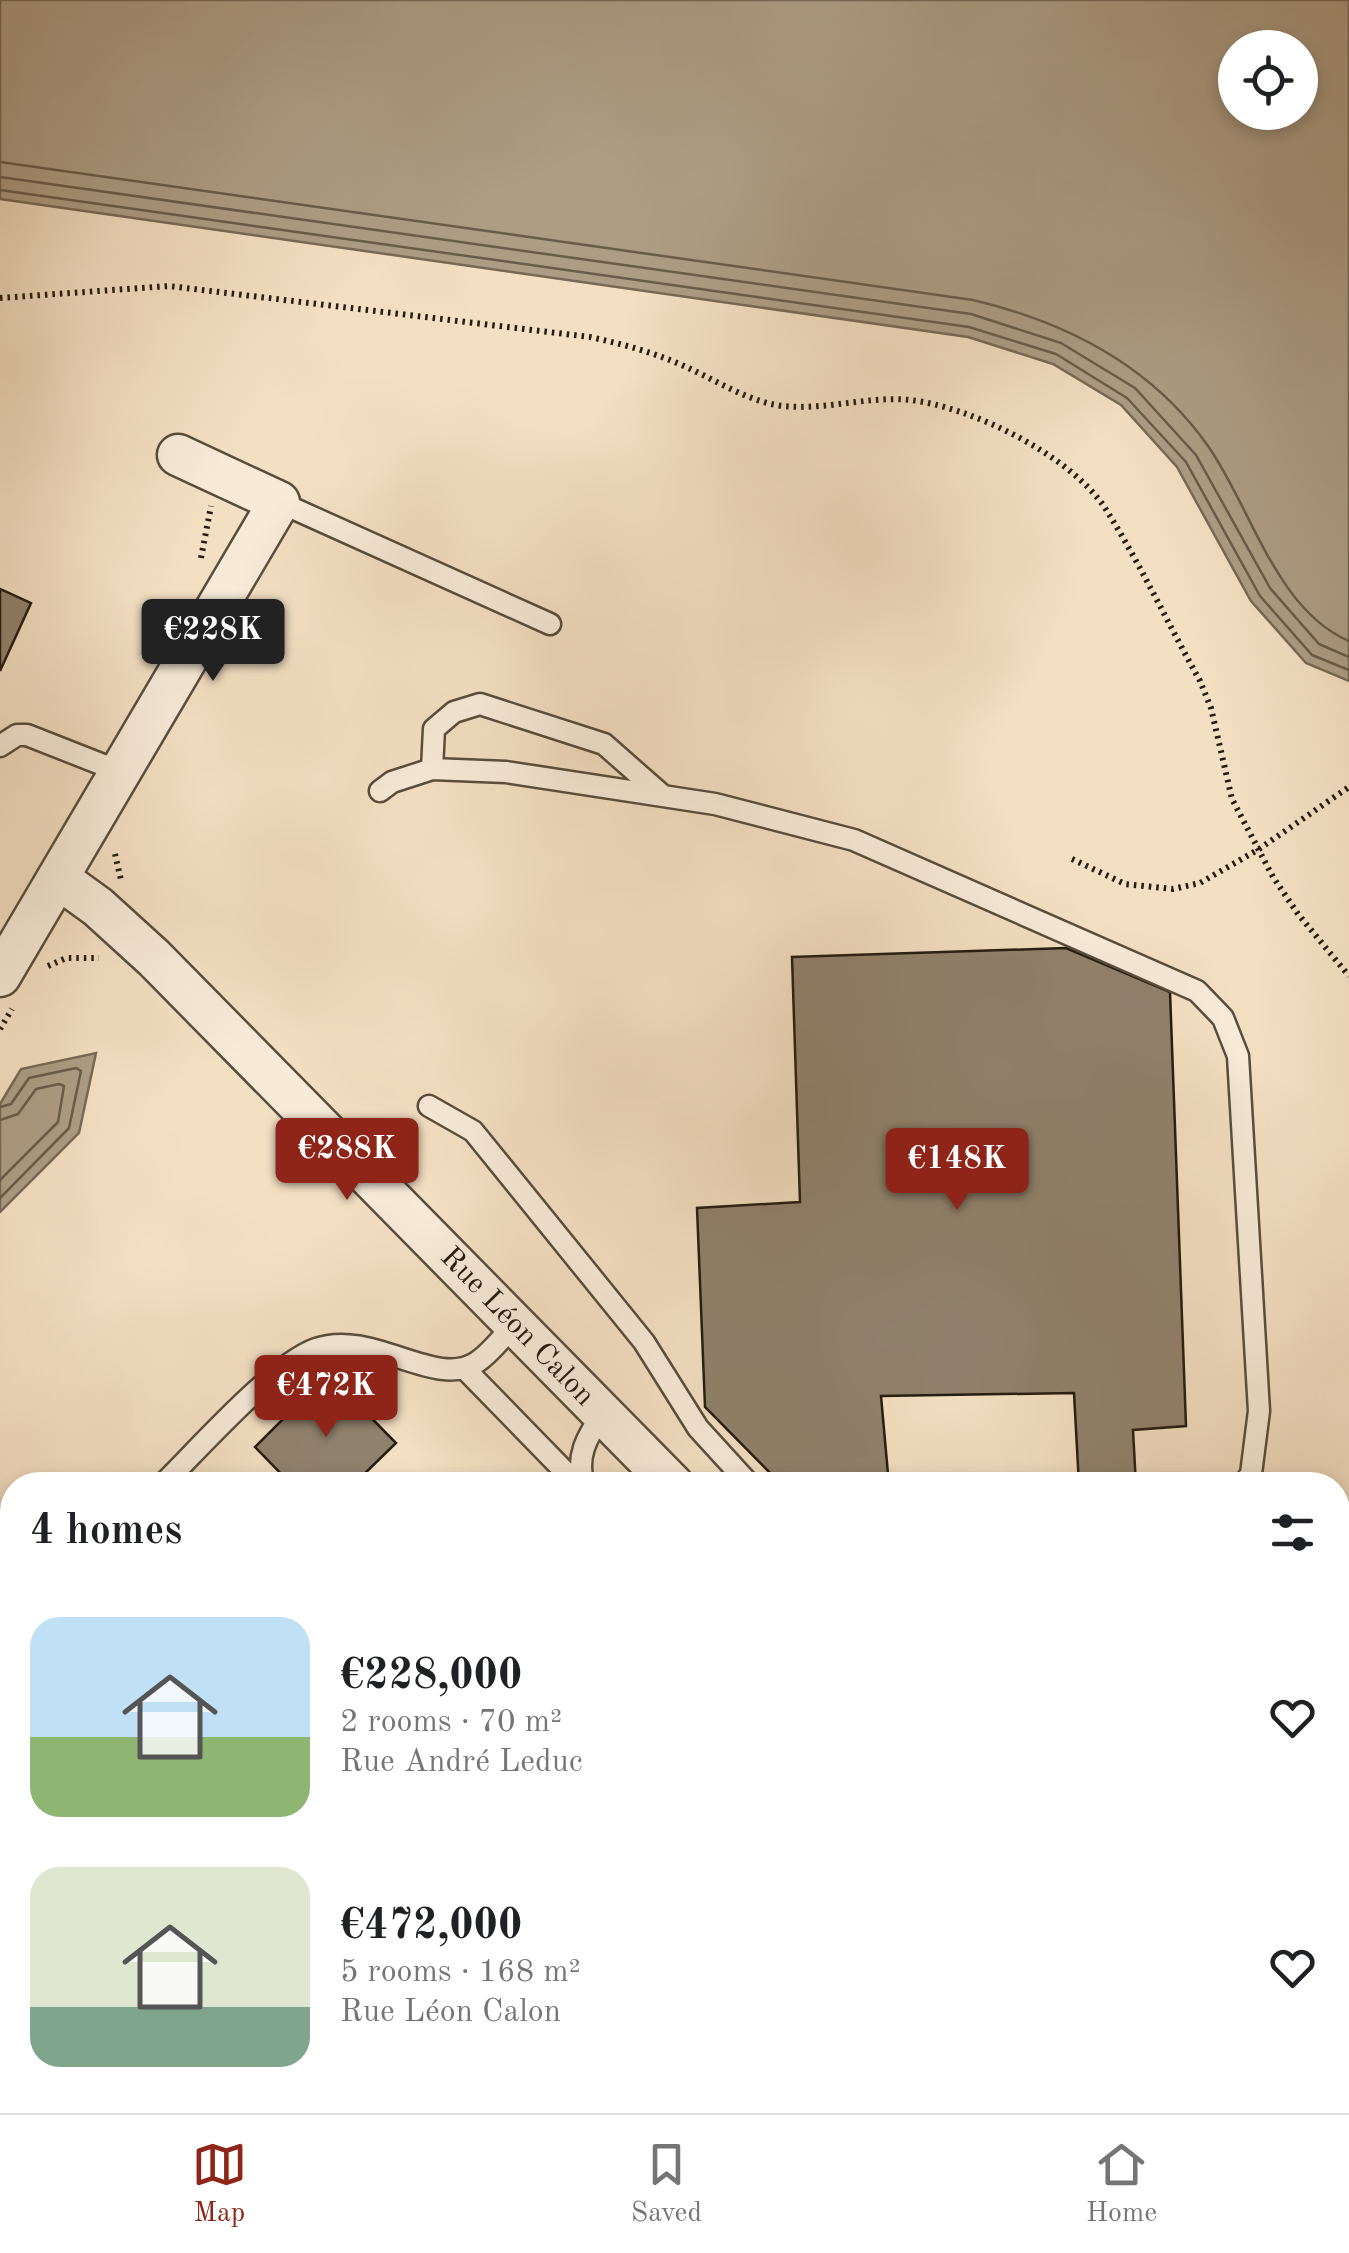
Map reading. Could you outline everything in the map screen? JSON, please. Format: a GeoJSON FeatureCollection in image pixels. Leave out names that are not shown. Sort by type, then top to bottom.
{"type":"FeatureCollection","features":[{"type":"Feature","properties":{"kind":"street"},"geometry":{"type":"LineString","coordinates":[[9,986],[58,878],[279,502],[178,455]]}},
{"type":"Feature","properties":{"kind":"street","name":"Rue Léon Calon"},"geometry":{"type":"LineString","coordinates":[[58,878],[98,906],[154,958],[660,1472]]}},
{"type":"Feature","properties":{"kind":"lane"},"geometry":{"type":"LineString","coordinates":[[279,502],[550,624]]}},
{"type":"Feature","properties":{"kind":"lane"},"geometry":{"type":"LineString","coordinates":[[432,769],[434,729],[454,712],[480,704],[604,744],[664,796]]}},
{"type":"Feature","properties":{"kind":"lane"},"geometry":{"type":"LineString","coordinates":[[0,746],[16,735],[26,734],[120,772]]}},
{"type":"Feature","properties":{"kind":"lane"},"geometry":{"type":"LineString","coordinates":[[380,791],[392,782],[432,769],[506,772],[715,804],[854,840],[1197,991],[1223,1018],[1238,1056],[1259,1412],[1251,1472]]}},
{"type":"Feature","properties":{"kind":"lane"},"geometry":{"type":"LineString","coordinates":[[429,1106],[472,1130],[644,1342],[698,1428],[738,1472]]}},
{"type":"Feature","properties":{"kind":"lane"},"geometry":{"type":"LineString","coordinates":[[175,1472],[262,1387],[290,1363],[314,1350],[338,1344],[364,1346],[446,1371],[479,1362],[515,1324]]}},
{"type":"Feature","properties":{"kind":"lane"},"geometry":{"type":"LineString","coordinates":[[465,1368],[568,1472]]}},
{"type":"Feature","properties":{"kind":"lane"},"geometry":{"type":"LineString","coordinates":[[580,1472],[587,1436],[603,1414]]}},
{"type":"Feature","properties":{"kind":"path"},"geometry":{"type":"LineString","coordinates":[[0,298],[170,286],[532,330],[634,346],[769,403],[798,405],[885,397],[948,406],[1009,432],[1070,472],[1104,507],[1200,681],[1211,708],[1232,799],[1298,914],[1349,976]]}},
{"type":"Feature","properties":{"kind":"path"},"geometry":{"type":"LineString","coordinates":[[212,503],[200,567],[205,587],[222,599]]}},
{"type":"Feature","properties":{"kind":"path"},"geometry":{"type":"LineString","coordinates":[[1072,858],[1125,884],[1173,889],[1200,883],[1259,849],[1349,787]]}},
{"type":"Feature","properties":{"kind":"path"},"geometry":{"type":"LineString","coordinates":[[116,848],[114,859],[121,880],[133,892]]}},
{"type":"Feature","properties":{"kind":"path"},"geometry":{"type":"LineString","coordinates":[[40,970],[66,958],[109,962]]}},
{"type":"Feature","properties":{"kind":"path"},"geometry":{"type":"LineString","coordinates":[[0,1030],[9,986]]}},
{"type":"Feature","properties":{"kind":"water"},"geometry":{"type":"Polygon","coordinates":[[[0,0],[1349,0],[1349,681],[1306,663],[1251,601],[1177,467],[1121,405],[1053,364],[968,337],[0,199],[0,0]]]}},
{"type":"Feature","properties":{"kind":"water"},"geometry":{"type":"Polygon","coordinates":[[[96,1053],[79,1133],[0,1212],[0,1104],[21,1069],[96,1053]]]}},
{"type":"Feature","properties":{"kind":"building"},"geometry":{"type":"Polygon","coordinates":[[[0,589],[31,603],[0,671],[0,589]]]}},
{"type":"Feature","properties":{"kind":"building"},"geometry":{"type":"Polygon","coordinates":[[[1066,948],[1170,992],[1186,1426],[1133,1430],[1135,1472],[1078,1472],[1074,1393],[881,1396],[888,1472],[769,1472],[705,1407],[697,1208],[800,1202],[792,957],[1066,948]]]}},
{"type":"Feature","properties":{"kind":"building"},"geometry":{"type":"Polygon","coordinates":[[[328,1374],[396,1443],[366,1472],[279,1472],[255,1447],[328,1374]]]}}]}
